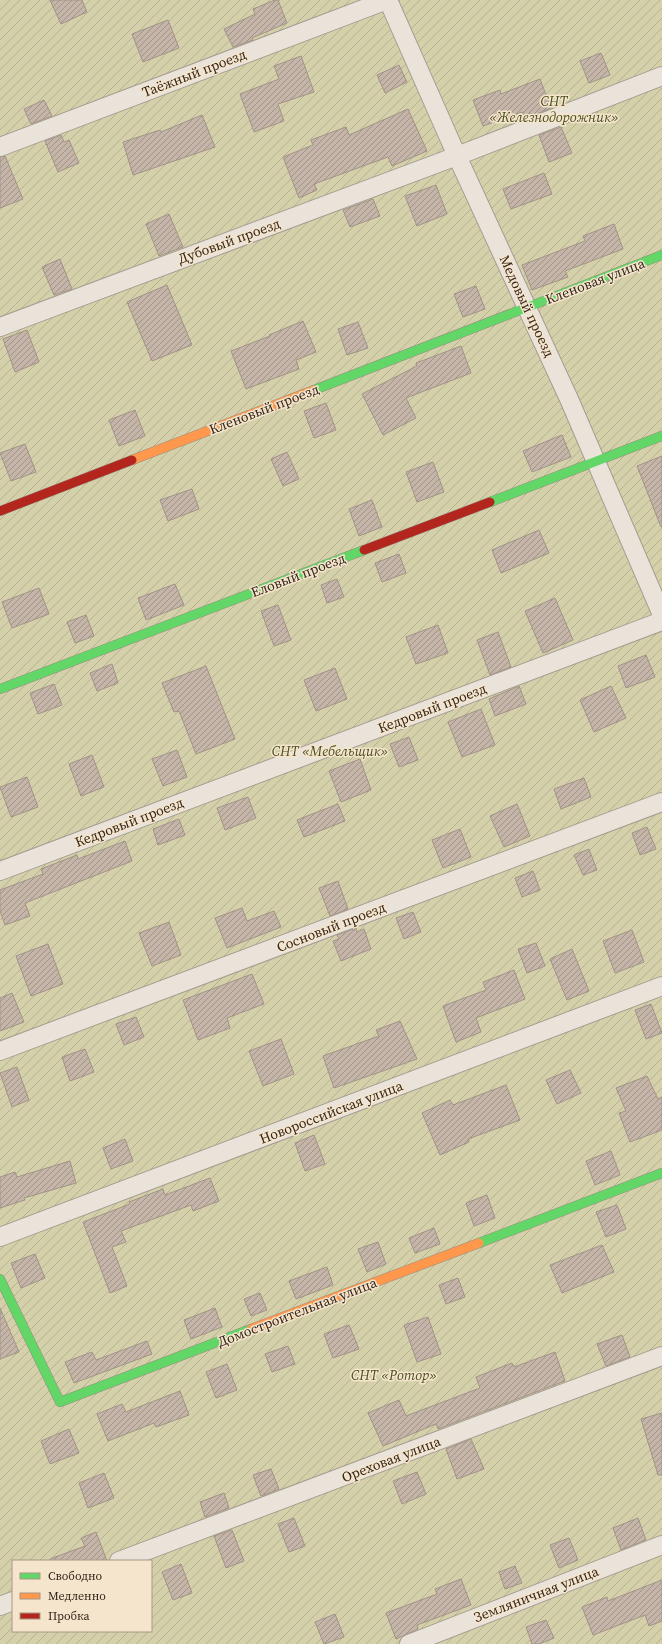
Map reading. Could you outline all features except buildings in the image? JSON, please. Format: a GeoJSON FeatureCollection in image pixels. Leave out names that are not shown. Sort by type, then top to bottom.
{"type":"FeatureCollection","features":[{"type":"Feature","properties":{"kind":"street","name":"Таёжный проезд"},"geometry":{"type":"LineString","coordinates":[[0,147],[388,0]]}},
{"type":"Feature","properties":{"kind":"street","name":"Медовый проезд"},"geometry":{"type":"LineString","coordinates":[[388,0],[457,156],[528,307],[597,461],[662,615]]}},
{"type":"Feature","properties":{"kind":"street","name":"Дубовый проезд"},"geometry":{"type":"LineString","coordinates":[[0,327],[457,156],[662,76]]}},
{"type":"Feature","properties":{"kind":"street","name":"Кленовая улица"},"geometry":{"type":"LineString","coordinates":[[528,307],[662,255]]}},
{"type":"Feature","properties":{"kind":"street","name":"Кленовый проезд"},"geometry":{"type":"LineString","coordinates":[[0,511],[528,307]]}},
{"type":"Feature","properties":{"kind":"street","name":"Еловый проезд"},"geometry":{"type":"LineString","coordinates":[[0,689],[662,436]]}},
{"type":"Feature","properties":{"kind":"street","name":"Кедровый проезд"},"geometry":{"type":"LineString","coordinates":[[0,871],[662,621]]}},
{"type":"Feature","properties":{"kind":"street","name":"Сосновый проезд"},"geometry":{"type":"LineString","coordinates":[[0,1051],[662,802]]}},
{"type":"Feature","properties":{"kind":"street","name":"Новороссийская улица"},"geometry":{"type":"LineString","coordinates":[[0,1237],[662,986]]}},
{"type":"Feature","properties":{"kind":"street","name":"Домостроительная улица"},"geometry":{"type":"LineString","coordinates":[[0,1279],[60,1402],[662,1173]]}},
{"type":"Feature","properties":{"kind":"street","name":"Ореховая улица"},"geometry":{"type":"LineString","coordinates":[[122,1560],[662,1356]]}},
{"type":"Feature","properties":{"kind":"street","name":"Земляничная улица"},"geometry":{"type":"LineString","coordinates":[[409,1644],[662,1545]]}},
{"type":"Feature","properties":{"kind":"street"},"geometry":{"type":"LineString","coordinates":[[0,1606],[12,1601]]}},
{"type":"Feature","properties":{"kind":"green space","name":"СНТ «Мебельщик»"},"geometry":{"type":"Polygon","coordinates":[[[0,0],[662,0],[662,1644],[0,1644],[0,0]]]}},
{"type":"Feature","properties":{"kind":"traffic: fast"},"geometry":{"type":"LineString","coordinates":[[314,390],[662,255]]}},
{"type":"Feature","properties":{"kind":"traffic: fast"},"geometry":{"type":"LineString","coordinates":[[490,502],[662,436]]}},
{"type":"Feature","properties":{"kind":"traffic: fast"},"geometry":{"type":"LineString","coordinates":[[0,689],[364,550]]}},
{"type":"Feature","properties":{"kind":"traffic: fast"},"geometry":{"type":"LineString","coordinates":[[479,1243],[662,1173]]}},
{"type":"Feature","properties":{"kind":"traffic: fast"},"geometry":{"type":"LineString","coordinates":[[0,1279],[60,1402],[251,1329]]}},
{"type":"Feature","properties":{"kind":"traffic: slow"},"geometry":{"type":"LineString","coordinates":[[132,460],[314,390]]}},
{"type":"Feature","properties":{"kind":"traffic: slow"},"geometry":{"type":"LineString","coordinates":[[251,1329],[479,1243]]}},
{"type":"Feature","properties":{"kind":"traffic: jam"},"geometry":{"type":"LineString","coordinates":[[0,511],[132,460]]}},
{"type":"Feature","properties":{"kind":"traffic: jam"},"geometry":{"type":"LineString","coordinates":[[364,550],[490,502]]}},
{"type":"Feature","properties":{"kind":"park label","name":"СНТ «Железнодорожник»"},"geometry":{"type":"Point","coordinates":[554,110]}},
{"type":"Feature","properties":{"kind":"park label","name":"СНТ «Ротор»"},"geometry":{"type":"Point","coordinates":[394,1375]}}]}
